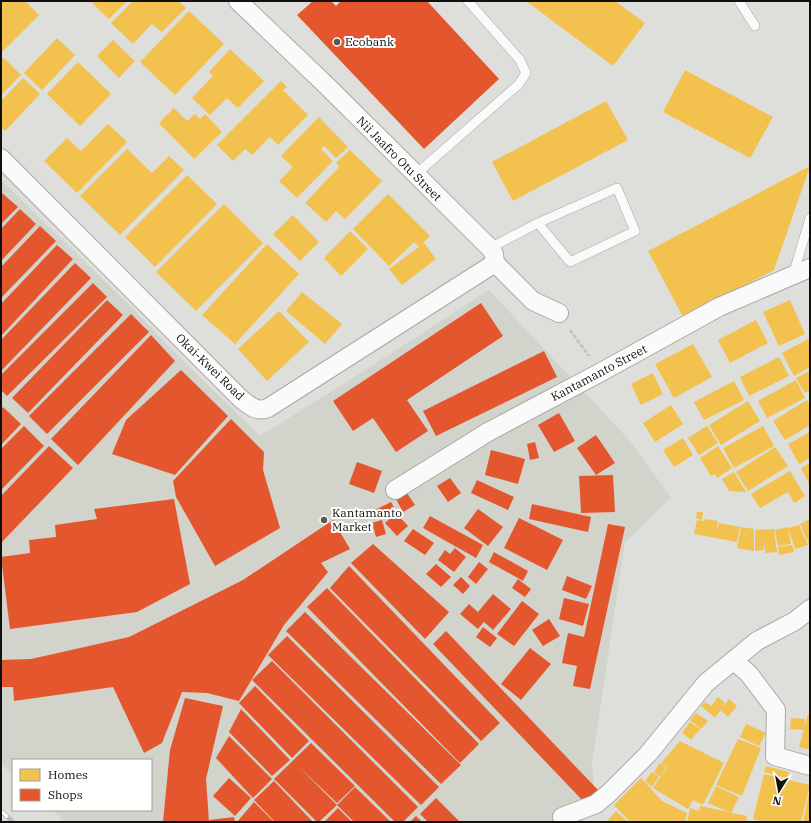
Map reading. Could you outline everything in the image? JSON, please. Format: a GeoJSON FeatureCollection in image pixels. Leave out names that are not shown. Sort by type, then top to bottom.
{"type":"FeatureCollection","features":[{"type":"Feature","properties":{"kind":"street","name":"Nii Jaafro Otu Street"},"geometry":{"type":"LineString","coordinates":[[238,1],[326,85],[415,175],[492,255],[533,301],[559,313]]}},
{"type":"Feature","properties":{"kind":"street","name":"Okai-Kwei Road"},"geometry":{"type":"LineString","coordinates":[[1,158],[240,399],[255,409],[264,410],[268,408],[485,267],[492,255]]}},
{"type":"Feature","properties":{"kind":"street","name":"Kantamanto Street"},"geometry":{"type":"LineString","coordinates":[[394,490],[488,432],[719,307],[810,268]]}},
{"type":"Feature","properties":{"kind":"street"},"geometry":{"type":"LineString","coordinates":[[562,817],[596,804],[608,794],[648,754],[706,683],[757,641],[795,621],[810,609]]}},
{"type":"Feature","properties":{"kind":"street"},"geometry":{"type":"LineString","coordinates":[[734,661],[749,674],[776,710],[775,756],[810,766]]}},
{"type":"Feature","properties":{"kind":"lane"},"geometry":{"type":"LineString","coordinates":[[415,175],[519,84],[526,73],[520,60],[468,1]]}},
{"type":"Feature","properties":{"kind":"lane"},"geometry":{"type":"LineString","coordinates":[[739,1],[755,26]]}},
{"type":"Feature","properties":{"kind":"lane"},"geometry":{"type":"LineString","coordinates":[[492,255],[538,224],[617,188],[635,231],[570,262],[538,224]]}},
{"type":"Feature","properties":{"kind":"lane"},"geometry":{"type":"LineString","coordinates":[[793,275],[810,218]]}},
{"type":"Feature","properties":{"kind":"path"},"geometry":{"type":"LineString","coordinates":[[559,313],[582,348],[603,371]]}},
{"type":"Feature","properties":{"kind":"shaded area","name":"Kantamanto Market"},"geometry":{"type":"Polygon","coordinates":[[[1,180],[260,436],[489,290],[631,442],[671,498],[625,542],[592,763],[594,788],[583,822],[65,822],[53,811],[152,811],[152,759],[12,759],[12,774],[1,764],[1,180]]]}},
{"type":"Feature","properties":{"kind":"building: Homes"},"geometry":{"type":"Polygon","coordinates":[[[1,1],[25,1],[39,15],[1,53],[1,1]]]}},
{"type":"Feature","properties":{"kind":"building: Homes"},"geometry":{"type":"Polygon","coordinates":[[[90,1],[127,1],[109,19],[90,1]]]}},
{"type":"Feature","properties":{"kind":"building: Homes"},"geometry":{"type":"Polygon","coordinates":[[[133,1],[178,1],[186,8],[162,32],[152,24],[133,44],[111,23],[133,1]]]}},
{"type":"Feature","properties":{"kind":"building: Homes"},"geometry":{"type":"Polygon","coordinates":[[[526,1],[615,1],[645,23],[613,66],[526,1]]]}},
{"type":"Feature","properties":{"kind":"building: Homes"},"geometry":{"type":"Polygon","coordinates":[[[189,11],[224,44],[175,95],[140,62],[189,11]]]}},
{"type":"Feature","properties":{"kind":"building: Homes"},"geometry":{"type":"Polygon","coordinates":[[[57,38],[75,55],[42,90],[24,73],[57,38]]]}},
{"type":"Feature","properties":{"kind":"building: Homes"},"geometry":{"type":"Polygon","coordinates":[[[113,40],[135,61],[119,78],[97,56],[113,40]]]}},
{"type":"Feature","properties":{"kind":"building: Homes"},"geometry":{"type":"Polygon","coordinates":[[[230,49],[264,81],[238,108],[227,98],[210,115],[192,98],[213,76],[209,72],[230,49]]]}},
{"type":"Feature","properties":{"kind":"building: Homes"},"geometry":{"type":"Polygon","coordinates":[[[4,58],[21,75],[1,95],[1,60],[4,58]]]}},
{"type":"Feature","properties":{"kind":"building: Homes"},"geometry":{"type":"Polygon","coordinates":[[[78,62],[111,94],[80,126],[47,94],[78,62]]]}},
{"type":"Feature","properties":{"kind":"building: Homes"},"geometry":{"type":"Polygon","coordinates":[[[685,70],[773,117],[750,158],[663,112],[685,70]]]}},
{"type":"Feature","properties":{"kind":"building: Homes"},"geometry":{"type":"Polygon","coordinates":[[[23,78],[40,94],[5,131],[1,127],[1,101],[23,78]]]}},
{"type":"Feature","properties":{"kind":"building: Homes"},"geometry":{"type":"Polygon","coordinates":[[[281,81],[287,87],[283,90],[308,115],[278,145],[270,137],[252,155],[245,149],[233,161],[217,145],[281,81]]]}},
{"type":"Feature","properties":{"kind":"building: Homes"},"geometry":{"type":"Polygon","coordinates":[[[606,101],[628,140],[513,201],[492,162],[606,101]]]}},
{"type":"Feature","properties":{"kind":"building: Homes"},"geometry":{"type":"Polygon","coordinates":[[[174,108],[187,121],[195,114],[200,119],[205,114],[222,132],[194,159],[159,123],[174,108]]]}},
{"type":"Feature","properties":{"kind":"building: Homes"},"geometry":{"type":"Polygon","coordinates":[[[319,117],[348,147],[336,158],[324,146],[321,149],[333,161],[297,198],[279,181],[293,167],[281,156],[319,117]]]}},
{"type":"Feature","properties":{"kind":"building: Homes"},"geometry":{"type":"Polygon","coordinates":[[[108,124],[127,142],[77,193],[44,161],[67,138],[81,151],[108,124]]]}},
{"type":"Feature","properties":{"kind":"building: Homes"},"geometry":{"type":"Polygon","coordinates":[[[127,149],[152,173],[169,156],[184,170],[120,235],[80,196],[127,149]]]}},
{"type":"Feature","properties":{"kind":"building: Homes"},"geometry":{"type":"Polygon","coordinates":[[[350,150],[382,181],[345,219],[336,211],[326,222],[305,203],[339,167],[336,163],[350,150]]]}},
{"type":"Feature","properties":{"kind":"building: Homes"},"geometry":{"type":"Polygon","coordinates":[[[810,166],[774,270],[683,317],[648,251],[810,166]]]}},
{"type":"Feature","properties":{"kind":"building: Homes"},"geometry":{"type":"Polygon","coordinates":[[[187,175],[217,204],[155,267],[125,237],[187,175]]]}},
{"type":"Feature","properties":{"kind":"building: Homes"},"geometry":{"type":"Polygon","coordinates":[[[388,194],[430,236],[419,247],[414,242],[389,266],[353,229],[388,194]]]}},
{"type":"Feature","properties":{"kind":"building: Homes"},"geometry":{"type":"Polygon","coordinates":[[[224,204],[263,243],[196,311],[156,272],[224,204]]]}},
{"type":"Feature","properties":{"kind":"building: Homes"},"geometry":{"type":"Polygon","coordinates":[[[293,215],[319,242],[300,261],[273,234],[293,215]]]}},
{"type":"Feature","properties":{"kind":"building: Homes"},"geometry":{"type":"Polygon","coordinates":[[[350,231],[368,249],[341,276],[324,258],[350,231]]]}},
{"type":"Feature","properties":{"kind":"building: Homes"},"geometry":{"type":"Polygon","coordinates":[[[424,243],[436,259],[402,285],[389,269],[424,243]]]}},
{"type":"Feature","properties":{"kind":"building: Homes"},"geometry":{"type":"Polygon","coordinates":[[[267,244],[299,274],[235,344],[202,315],[267,244]]]}},
{"type":"Feature","properties":{"kind":"building: Homes"},"geometry":{"type":"Polygon","coordinates":[[[302,292],[342,324],[325,344],[286,311],[302,292]]]}},
{"type":"Feature","properties":{"kind":"building: Homes"},"geometry":{"type":"Polygon","coordinates":[[[790,300],[805,334],[779,346],[763,312],[790,300]]]}},
{"type":"Feature","properties":{"kind":"building: Homes"},"geometry":{"type":"Polygon","coordinates":[[[279,311],[309,342],[267,381],[238,349],[279,311]]]}},
{"type":"Feature","properties":{"kind":"building: Homes"},"geometry":{"type":"Polygon","coordinates":[[[756,320],[768,343],[730,363],[718,340],[756,320]]]}},
{"type":"Feature","properties":{"kind":"building: Homes"},"geometry":{"type":"Polygon","coordinates":[[[810,338],[810,367],[794,376],[782,353],[810,338]]]}},
{"type":"Feature","properties":{"kind":"building: Homes"},"geometry":{"type":"Polygon","coordinates":[[[693,344],[712,377],[674,398],[655,364],[693,344]]]}},
{"type":"Feature","properties":{"kind":"building: Homes"},"geometry":{"type":"Polygon","coordinates":[[[779,357],[789,376],[749,396],[740,377],[779,357]]]}},
{"type":"Feature","properties":{"kind":"building: Homes"},"geometry":{"type":"Polygon","coordinates":[[[810,371],[810,390],[805,393],[796,378],[810,371]]]}},
{"type":"Feature","properties":{"kind":"building: Homes"},"geometry":{"type":"Polygon","coordinates":[[[653,373],[663,394],[641,405],[631,384],[653,373]]]}},
{"type":"Feature","properties":{"kind":"building: Homes"},"geometry":{"type":"Polygon","coordinates":[[[796,380],[805,398],[767,418],[758,401],[796,380]]]}},
{"type":"Feature","properties":{"kind":"building: Homes"},"geometry":{"type":"Polygon","coordinates":[[[734,381],[744,400],[704,420],[694,402],[734,381]]]}},
{"type":"Feature","properties":{"kind":"building: Homes"},"geometry":{"type":"Polygon","coordinates":[[[807,400],[810,404],[810,425],[785,440],[773,421],[807,400]]]}},
{"type":"Feature","properties":{"kind":"building: Homes"},"geometry":{"type":"Polygon","coordinates":[[[748,401],[760,421],[721,445],[709,425],[748,401]]]}},
{"type":"Feature","properties":{"kind":"building: Homes"},"geometry":{"type":"Polygon","coordinates":[[[671,405],[683,424],[655,442],[643,423],[671,405]]]}},
{"type":"Feature","properties":{"kind":"building: Homes"},"geometry":{"type":"Polygon","coordinates":[[[707,426],[718,443],[699,455],[688,438],[707,426]]]}},
{"type":"Feature","properties":{"kind":"building: Homes"},"geometry":{"type":"Polygon","coordinates":[[[763,426],[774,446],[734,468],[723,448],[763,426]]]}},
{"type":"Feature","properties":{"kind":"building: Homes"},"geometry":{"type":"Polygon","coordinates":[[[810,432],[810,458],[799,464],[788,444],[810,432]]]}},
{"type":"Feature","properties":{"kind":"building: Homes"},"geometry":{"type":"Polygon","coordinates":[[[683,438],[693,455],[674,467],[663,450],[683,438]]]}},
{"type":"Feature","properties":{"kind":"building: Homes"},"geometry":{"type":"Polygon","coordinates":[[[718,446],[732,468],[717,478],[715,474],[711,476],[700,458],[718,446]]]}},
{"type":"Feature","properties":{"kind":"building: Homes"},"geometry":{"type":"Polygon","coordinates":[[[775,447],[788,466],[748,491],[736,472],[775,447]]]}},
{"type":"Feature","properties":{"kind":"building: Homes"},"geometry":{"type":"Polygon","coordinates":[[[810,463],[810,486],[801,468],[810,463]]]}},
{"type":"Feature","properties":{"kind":"building: Homes"},"geometry":{"type":"Polygon","coordinates":[[[790,471],[805,496],[794,503],[788,492],[760,508],[751,494],[790,471]]]}},
{"type":"Feature","properties":{"kind":"building: Homes"},"geometry":{"type":"Polygon","coordinates":[[[734,472],[746,492],[729,491],[722,479],[734,472]]]}},
{"type":"Feature","properties":{"kind":"building: Homes"},"geometry":{"type":"Polygon","coordinates":[[[697,512],[703,512],[702,520],[696,518],[697,512]]]}},
{"type":"Feature","properties":{"kind":"building: Homes"},"geometry":{"type":"Polygon","coordinates":[[[705,519],[718,521],[716,532],[719,523],[740,527],[737,542],[694,534],[697,520],[704,521],[705,519]]]}},
{"type":"Feature","properties":{"kind":"building: Homes"},"geometry":{"type":"Polygon","coordinates":[[[810,519],[810,546],[800,524],[810,519]]]}},
{"type":"Feature","properties":{"kind":"building: Homes"},"geometry":{"type":"Polygon","coordinates":[[[799,525],[808,545],[795,549],[788,528],[799,525]]]}},
{"type":"Feature","properties":{"kind":"building: Homes"},"geometry":{"type":"Polygon","coordinates":[[[741,527],[754,529],[754,551],[737,548],[741,527]]]}},
{"type":"Feature","properties":{"kind":"building: Homes"},"geometry":{"type":"Polygon","coordinates":[[[788,527],[791,544],[778,546],[775,530],[788,527]]]}},
{"type":"Feature","properties":{"kind":"building: Homes"},"geometry":{"type":"Polygon","coordinates":[[[774,529],[777,552],[765,553],[765,541],[764,550],[755,551],[755,530],[774,529]]]}},
{"type":"Feature","properties":{"kind":"building: Homes"},"geometry":{"type":"Polygon","coordinates":[[[792,545],[794,552],[779,555],[778,547],[792,545]]]}},
{"type":"Feature","properties":{"kind":"building: Homes"},"geometry":{"type":"Polygon","coordinates":[[[718,697],[725,703],[715,718],[701,706],[705,702],[711,706],[718,697]]]}},
{"type":"Feature","properties":{"kind":"building: Homes"},"geometry":{"type":"Polygon","coordinates":[[[729,699],[737,706],[728,717],[720,710],[729,699]]]}},
{"type":"Feature","properties":{"kind":"building: Homes"},"geometry":{"type":"Polygon","coordinates":[[[696,713],[708,721],[701,729],[690,720],[696,713]]]}},
{"type":"Feature","properties":{"kind":"building: Homes"},"geometry":{"type":"Polygon","coordinates":[[[808,714],[810,714],[810,750],[799,747],[808,714]]]}},
{"type":"Feature","properties":{"kind":"building: Homes"},"geometry":{"type":"Polygon","coordinates":[[[791,718],[805,719],[804,730],[790,729],[791,718]]]}},
{"type":"Feature","properties":{"kind":"building: Homes"},"geometry":{"type":"Polygon","coordinates":[[[690,722],[700,729],[691,740],[682,733],[690,722]]]}},
{"type":"Feature","properties":{"kind":"building: Homes"},"geometry":{"type":"Polygon","coordinates":[[[746,724],[766,733],[759,746],[740,737],[746,724]]]}},
{"type":"Feature","properties":{"kind":"building: Homes"},"geometry":{"type":"Polygon","coordinates":[[[738,739],[761,748],[742,796],[716,785],[738,739]]]}},
{"type":"Feature","properties":{"kind":"building: Homes"},"geometry":{"type":"Polygon","coordinates":[[[680,741],[724,763],[703,805],[693,800],[688,809],[653,788],[667,768],[661,763],[680,741]]]}},
{"type":"Feature","properties":{"kind":"building: Homes"},"geometry":{"type":"Polygon","coordinates":[[[660,763],[666,768],[660,777],[654,772],[660,763]]]}},
{"type":"Feature","properties":{"kind":"building: Homes"},"geometry":{"type":"Polygon","coordinates":[[[766,766],[789,772],[787,778],[764,772],[766,766]]]}},
{"type":"Feature","properties":{"kind":"building: Homes"},"geometry":{"type":"Polygon","coordinates":[[[652,772],[659,777],[652,787],[645,781],[652,772]]]}},
{"type":"Feature","properties":{"kind":"building: Homes"},"geometry":{"type":"Polygon","coordinates":[[[764,774],[810,785],[801,822],[765,822],[753,819],[764,774]]]}},
{"type":"Feature","properties":{"kind":"building: Homes"},"geometry":{"type":"Polygon","coordinates":[[[641,778],[662,801],[687,813],[685,822],[630,822],[614,805],[641,778]]]}},
{"type":"Feature","properties":{"kind":"building: Homes"},"geometry":{"type":"Polygon","coordinates":[[[716,786],[739,797],[731,813],[708,803],[716,786]]]}},
{"type":"Feature","properties":{"kind":"building: Homes"},"geometry":{"type":"Polygon","coordinates":[[[809,794],[810,822],[803,822],[809,794]]]}},
{"type":"Feature","properties":{"kind":"building: Homes"},"geometry":{"type":"Polygon","coordinates":[[[700,806],[747,816],[746,822],[687,822],[690,808],[699,811],[700,806]]]}},
{"type":"Feature","properties":{"kind":"building: Homes"},"geometry":{"type":"Polygon","coordinates":[[[616,811],[628,822],[610,822],[608,820],[616,811]]]}},
{"type":"Feature","properties":{"kind":"building: Shops"},"geometry":{"type":"Polygon","coordinates":[[[313,1],[331,1],[336,6],[341,1],[427,1],[499,79],[424,149],[297,15],[313,1]]]}},
{"type":"Feature","properties":{"kind":"building: Shops"},"geometry":{"type":"Polygon","coordinates":[[[2,193],[18,207],[1,224],[1,194],[2,193]]]}},
{"type":"Feature","properties":{"kind":"building: Shops"},"geometry":{"type":"Polygon","coordinates":[[[20,209],[36,224],[1,261],[1,229],[20,209]]]}},
{"type":"Feature","properties":{"kind":"building: Shops"},"geometry":{"type":"Polygon","coordinates":[[[40,226],[56,241],[1,298],[1,267],[40,226]]]}},
{"type":"Feature","properties":{"kind":"building: Shops"},"geometry":{"type":"Polygon","coordinates":[[[57,245],[73,259],[1,336],[1,304],[57,245]]]}},
{"type":"Feature","properties":{"kind":"building: Shops"},"geometry":{"type":"Polygon","coordinates":[[[75,263],[91,278],[1,371],[1,340],[75,263]]]}},
{"type":"Feature","properties":{"kind":"building: Shops"},"geometry":{"type":"Polygon","coordinates":[[[93,283],[107,297],[7,396],[1,390],[1,375],[93,283]]]}},
{"type":"Feature","properties":{"kind":"building: Shops"},"geometry":{"type":"Polygon","coordinates":[[[107,300],[123,315],[28,413],[12,398],[107,300]]]}},
{"type":"Feature","properties":{"kind":"building: Shops"},"geometry":{"type":"Polygon","coordinates":[[[481,303],[503,336],[407,400],[428,431],[396,452],[373,418],[353,431],[333,401],[481,303]]]}},
{"type":"Feature","properties":{"kind":"building: Shops"},"geometry":{"type":"Polygon","coordinates":[[[131,314],[149,332],[47,434],[29,416],[131,314]]]}},
{"type":"Feature","properties":{"kind":"building: Shops"},"geometry":{"type":"Polygon","coordinates":[[[151,335],[175,361],[78,465],[51,439],[151,335]]]}},
{"type":"Feature","properties":{"kind":"building: Shops"},"geometry":{"type":"Polygon","coordinates":[[[544,351],[557,377],[436,436],[423,411],[544,351]]]}},
{"type":"Feature","properties":{"kind":"building: Shops"},"geometry":{"type":"Polygon","coordinates":[[[181,370],[228,416],[175,475],[112,454],[126,420],[181,370]]]}},
{"type":"Feature","properties":{"kind":"building: Shops"},"geometry":{"type":"Polygon","coordinates":[[[3,407],[21,424],[1,445],[1,410],[3,407]]]}},
{"type":"Feature","properties":{"kind":"building: Shops"},"geometry":{"type":"Polygon","coordinates":[[[559,413],[575,441],[554,452],[538,425],[559,413]]]}},
{"type":"Feature","properties":{"kind":"building: Shops"},"geometry":{"type":"Polygon","coordinates":[[[231,419],[264,452],[263,470],[280,528],[215,566],[176,497],[173,481],[231,419]]]}},
{"type":"Feature","properties":{"kind":"building: Shops"},"geometry":{"type":"Polygon","coordinates":[[[24,426],[44,446],[1,490],[1,449],[24,426]]]}},
{"type":"Feature","properties":{"kind":"building: Shops"},"geometry":{"type":"Polygon","coordinates":[[[596,435],[615,463],[596,475],[577,448],[596,435]]]}},
{"type":"Feature","properties":{"kind":"building: Shops"},"geometry":{"type":"Polygon","coordinates":[[[535,442],[539,458],[530,460],[527,444],[535,442]]]}},
{"type":"Feature","properties":{"kind":"building: Shops"},"geometry":{"type":"Polygon","coordinates":[[[49,446],[73,468],[1,543],[1,496],[49,446]]]}},
{"type":"Feature","properties":{"kind":"building: Shops"},"geometry":{"type":"Polygon","coordinates":[[[491,450],[525,459],[518,484],[485,475],[491,450]]]}},
{"type":"Feature","properties":{"kind":"building: Shops"},"geometry":{"type":"Polygon","coordinates":[[[357,462],[382,471],[374,493],[349,484],[357,462]]]}},
{"type":"Feature","properties":{"kind":"building: Shops"},"geometry":{"type":"Polygon","coordinates":[[[613,475],[615,512],[581,513],[579,476],[613,475]]]}},
{"type":"Feature","properties":{"kind":"building: Shops"},"geometry":{"type":"Polygon","coordinates":[[[450,478],[461,493],[448,502],[437,486],[450,478]]]}},
{"type":"Feature","properties":{"kind":"building: Shops"},"geometry":{"type":"Polygon","coordinates":[[[477,480],[514,497],[508,510],[471,493],[477,480]]]}},
{"type":"Feature","properties":{"kind":"building: Shops"},"geometry":{"type":"Polygon","coordinates":[[[407,493],[415,505],[403,512],[396,499],[407,493]]]}},
{"type":"Feature","properties":{"kind":"building: Shops"},"geometry":{"type":"Polygon","coordinates":[[[174,499],[190,584],[137,612],[10,629],[1,557],[30,553],[29,540],[56,537],[55,525],[97,519],[94,509],[174,499]]]}},
{"type":"Feature","properties":{"kind":"building: Shops"},"geometry":{"type":"Polygon","coordinates":[[[391,502],[395,509],[379,517],[375,510],[391,502]]]}},
{"type":"Feature","properties":{"kind":"building: Shops"},"geometry":{"type":"Polygon","coordinates":[[[532,504],[591,517],[588,532],[529,519],[532,504]]]}},
{"type":"Feature","properties":{"kind":"building: Shops"},"geometry":{"type":"Polygon","coordinates":[[[478,509],[503,527],[488,546],[464,528],[478,509]]]}},
{"type":"Feature","properties":{"kind":"building: Shops"},"geometry":{"type":"Polygon","coordinates":[[[396,513],[408,526],[397,536],[385,523],[396,513]]]}},
{"type":"Feature","properties":{"kind":"building: Shops"},"geometry":{"type":"Polygon","coordinates":[[[430,516],[483,545],[476,558],[423,528],[430,516]]]}},
{"type":"Feature","properties":{"kind":"building: Shops"},"geometry":{"type":"Polygon","coordinates":[[[519,518],[563,540],[547,570],[504,548],[519,518]]]}},
{"type":"Feature","properties":{"kind":"building: Shops"},"geometry":{"type":"Polygon","coordinates":[[[333,520],[350,549],[321,563],[328,572],[284,625],[239,701],[207,693],[182,692],[162,743],[144,753],[113,687],[14,701],[13,687],[1,687],[1,660],[31,659],[129,637],[243,580],[333,520]]]}},
{"type":"Feature","properties":{"kind":"building: Shops"},"geometry":{"type":"Polygon","coordinates":[[[382,520],[386,534],[376,537],[372,523],[382,520]]]}},
{"type":"Feature","properties":{"kind":"building: Shops"},"geometry":{"type":"Polygon","coordinates":[[[608,524],[625,527],[590,689],[573,686],[577,666],[562,663],[568,633],[584,637],[608,524]]]}},
{"type":"Feature","properties":{"kind":"building: Shops"},"geometry":{"type":"Polygon","coordinates":[[[413,529],[434,543],[425,555],[404,541],[413,529]]]}},
{"type":"Feature","properties":{"kind":"building: Shops"},"geometry":{"type":"Polygon","coordinates":[[[373,544],[449,612],[425,639],[351,563],[373,544]]]}},
{"type":"Feature","properties":{"kind":"building: Shops"},"geometry":{"type":"Polygon","coordinates":[[[455,548],[466,557],[454,572],[438,560],[445,550],[450,554],[455,548]]]}},
{"type":"Feature","properties":{"kind":"building: Shops"},"geometry":{"type":"Polygon","coordinates":[[[494,552],[528,571],[523,581],[489,562],[494,552]]]}},
{"type":"Feature","properties":{"kind":"building: Shops"},"geometry":{"type":"Polygon","coordinates":[[[479,562],[488,569],[476,584],[468,577],[479,562]]]}},
{"type":"Feature","properties":{"kind":"building: Shops"},"geometry":{"type":"Polygon","coordinates":[[[436,564],[451,577],[441,587],[426,574],[436,564]]]}},
{"type":"Feature","properties":{"kind":"building: Shops"},"geometry":{"type":"Polygon","coordinates":[[[349,566],[500,723],[481,741],[330,588],[349,566]]]}},
{"type":"Feature","properties":{"kind":"building: Shops"},"geometry":{"type":"Polygon","coordinates":[[[567,576],[592,586],[586,599],[562,590],[567,576]]]}},
{"type":"Feature","properties":{"kind":"building: Shops"},"geometry":{"type":"Polygon","coordinates":[[[461,577],[470,586],[463,594],[453,585],[461,577]]]}},
{"type":"Feature","properties":{"kind":"building: Shops"},"geometry":{"type":"Polygon","coordinates":[[[518,579],[531,589],[525,597],[512,588],[518,579]]]}},
{"type":"Feature","properties":{"kind":"building: Shops"},"geometry":{"type":"Polygon","coordinates":[[[327,588],[479,744],[460,763],[307,607],[327,588]]]}},
{"type":"Feature","properties":{"kind":"building: Shops"},"geometry":{"type":"Polygon","coordinates":[[[493,594],[511,609],[493,630],[484,622],[478,629],[460,614],[469,604],[478,612],[493,594]]]}},
{"type":"Feature","properties":{"kind":"building: Shops"},"geometry":{"type":"Polygon","coordinates":[[[564,598],[589,604],[583,626],[559,619],[564,598]]]}},
{"type":"Feature","properties":{"kind":"building: Shops"},"geometry":{"type":"Polygon","coordinates":[[[522,601],[539,614],[514,646],[497,634],[522,601]]]}},
{"type":"Feature","properties":{"kind":"building: Shops"},"geometry":{"type":"Polygon","coordinates":[[[305,612],[461,765],[441,784],[286,631],[305,612]]]}},
{"type":"Feature","properties":{"kind":"building: Shops"},"geometry":{"type":"Polygon","coordinates":[[[549,619],[560,636],[543,646],[532,630],[549,619]]]}},
{"type":"Feature","properties":{"kind":"building: Shops"},"geometry":{"type":"Polygon","coordinates":[[[483,627],[497,638],[490,647],[476,637],[483,627]]]}},
{"type":"Feature","properties":{"kind":"building: Shops"},"geometry":{"type":"Polygon","coordinates":[[[446,631],[598,790],[585,803],[433,644],[446,631]]]}},
{"type":"Feature","properties":{"kind":"building: Shops"},"geometry":{"type":"Polygon","coordinates":[[[287,636],[439,787],[421,805],[268,655],[287,636]]]}},
{"type":"Feature","properties":{"kind":"building: Shops"},"geometry":{"type":"Polygon","coordinates":[[[530,648],[551,664],[521,700],[501,684],[530,648]]]}},
{"type":"Feature","properties":{"kind":"building: Shops"},"geometry":{"type":"Polygon","coordinates":[[[272,661],[418,807],[403,822],[395,822],[252,680],[272,661]]]}},
{"type":"Feature","properties":{"kind":"building: Shops"},"geometry":{"type":"Polygon","coordinates":[[[255,686],[309,741],[292,758],[239,703],[255,686]]]}},
{"type":"Feature","properties":{"kind":"building: Shops"},"geometry":{"type":"Polygon","coordinates":[[[185,698],[223,706],[206,779],[209,822],[163,822],[170,750],[185,698]]]}},
{"type":"Feature","properties":{"kind":"building: Shops"},"geometry":{"type":"Polygon","coordinates":[[[241,709],[290,760],[272,776],[229,732],[241,709]]]}},
{"type":"Feature","properties":{"kind":"building: Shops"},"geometry":{"type":"Polygon","coordinates":[[[229,736],[272,779],[253,798],[216,758],[229,736]]]}},
{"type":"Feature","properties":{"kind":"building: Shops"},"geometry":{"type":"Polygon","coordinates":[[[311,743],[355,786],[337,803],[298,766],[337,805],[319,822],[317,822],[274,779],[311,743]]]}},
{"type":"Feature","properties":{"kind":"building: Shops"},"geometry":{"type":"Polygon","coordinates":[[[229,778],[251,798],[235,816],[213,796],[229,778]]]}},
{"type":"Feature","properties":{"kind":"building: Shops"},"geometry":{"type":"Polygon","coordinates":[[[274,781],[313,822],[275,822],[254,800],[274,781]]]}},
{"type":"Feature","properties":{"kind":"building: Shops"},"geometry":{"type":"Polygon","coordinates":[[[355,787],[391,822],[354,822],[337,805],[355,787]]]}},
{"type":"Feature","properties":{"kind":"building: Shops"},"geometry":{"type":"Polygon","coordinates":[[[436,798],[460,822],[428,822],[420,814],[436,798]]]}},
{"type":"Feature","properties":{"kind":"building: Shops"},"geometry":{"type":"Polygon","coordinates":[[[254,802],[274,822],[237,822],[254,802]]]}},
{"type":"Feature","properties":{"kind":"building: Shops"},"geometry":{"type":"Polygon","coordinates":[[[338,808],[352,822],[324,822],[338,808]]]}},
{"type":"Feature","properties":{"kind":"building: Shops"},"geometry":{"type":"Polygon","coordinates":[[[416,816],[422,822],[410,822],[416,816]]]}},
{"type":"Feature","properties":{"kind":"building: Shops"},"geometry":{"type":"Polygon","coordinates":[[[234,817],[235,822],[210,822],[209,820],[234,817]]]}},
{"type":"Feature","properties":{"kind":"railway"},"geometry":{"type":"LineString","coordinates":[[1,811],[13,822]]}},
{"type":"Feature","properties":{"kind":"place","name":"Ecobank"},"geometry":{"type":"Point","coordinates":[337,42]}},
{"type":"Feature","properties":{"kind":"place","name":"Kantamanto Market"},"geometry":{"type":"Point","coordinates":[324,520]}}]}
